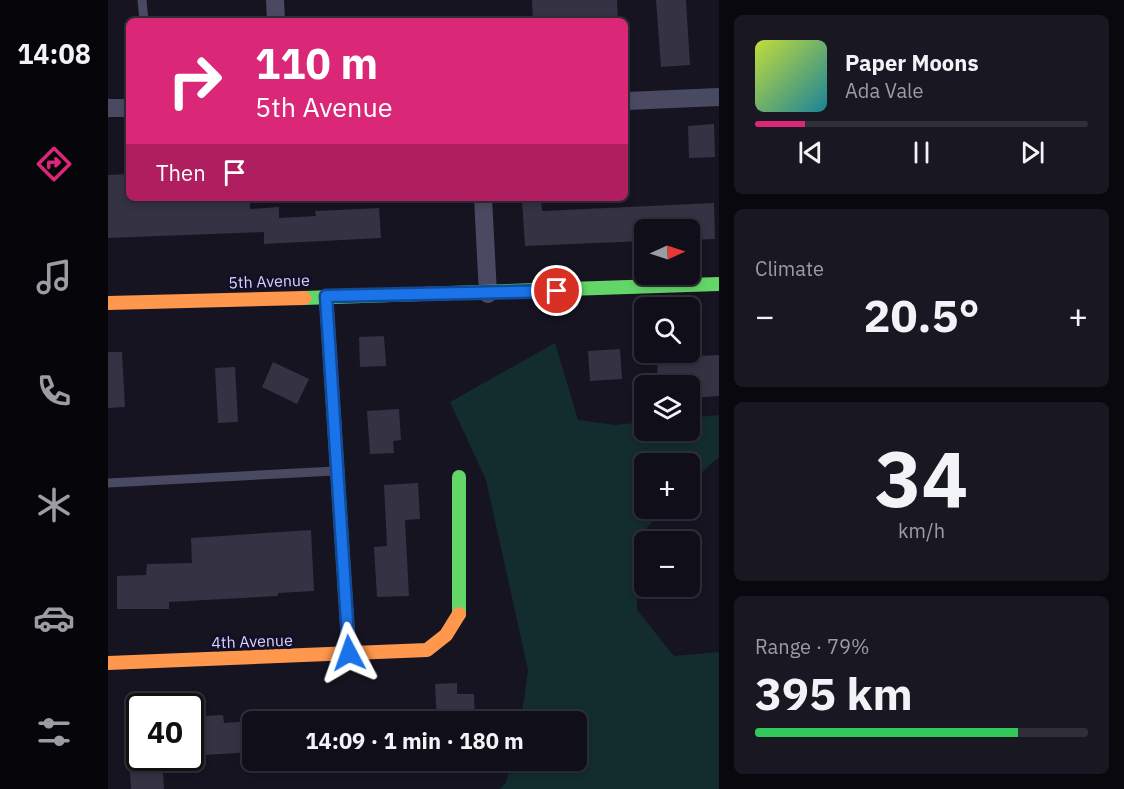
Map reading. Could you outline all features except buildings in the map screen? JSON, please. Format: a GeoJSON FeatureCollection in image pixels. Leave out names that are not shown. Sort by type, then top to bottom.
{"type":"FeatureCollection","features":[{"type":"Feature","properties":{"kind":"street"},"geometry":{"type":"LineString","coordinates":[[275,0],[276,18]]}},
{"type":"Feature","properties":{"kind":"street"},"geometry":{"type":"LineString","coordinates":[[628,101],[719,97]]}},
{"type":"Feature","properties":{"kind":"street"},"geometry":{"type":"LineString","coordinates":[[108,108],[126,108]]}},
{"type":"Feature","properties":{"kind":"street"},"geometry":{"type":"LineString","coordinates":[[483,201],[488,294]]}},
{"type":"Feature","properties":{"kind":"street","name":"5th Avenue"},"geometry":{"type":"LineString","coordinates":[[108,303],[326,296],[488,294],[719,284]]}},
{"type":"Feature","properties":{"kind":"street"},"geometry":{"type":"LineString","coordinates":[[326,296],[349,653]]}},
{"type":"Feature","properties":{"kind":"street","name":"4th Avenue"},"geometry":{"type":"LineString","coordinates":[[108,663],[427,650],[446,635],[460,613],[459,477]]}},
{"type":"Feature","properties":{"kind":"lane"},"geometry":{"type":"LineString","coordinates":[[142,0],[144,18]]}},
{"type":"Feature","properties":{"kind":"lane"},"geometry":{"type":"LineString","coordinates":[[108,483],[338,471]]}},
{"type":"Feature","properties":{"kind":"green space"},"geometry":{"type":"Polygon","coordinates":[[[555,343],[578,420],[615,425],[634,423],[634,441],[700,441],[700,417],[719,415],[719,457],[700,474],[700,453],[634,453],[634,519],[655,519],[644,531],[634,531],[634,597],[637,597],[637,610],[674,656],[719,652],[719,789],[500,789],[506,783],[509,771],[587,771],[587,711],[522,711],[528,670],[486,480],[450,402],[555,343]]]}},
{"type":"Feature","properties":{"kind":"traffic: fast"},"geometry":{"type":"LineString","coordinates":[[304,298],[719,284]]}},
{"type":"Feature","properties":{"kind":"traffic: fast"},"geometry":{"type":"LineString","coordinates":[[326,296],[349,653]]}},
{"type":"Feature","properties":{"kind":"traffic: fast"},"geometry":{"type":"LineString","coordinates":[[459,477],[459,614]]}},
{"type":"Feature","properties":{"kind":"traffic: slow"},"geometry":{"type":"LineString","coordinates":[[108,303],[304,298]]}},
{"type":"Feature","properties":{"kind":"traffic: slow"},"geometry":{"type":"LineString","coordinates":[[108,663],[427,650],[446,635],[459,614]]}},
{"type":"Feature","properties":{"kind":"route"},"geometry":{"type":"LineString","coordinates":[[349,653],[326,296],[557,291]]}}]}
